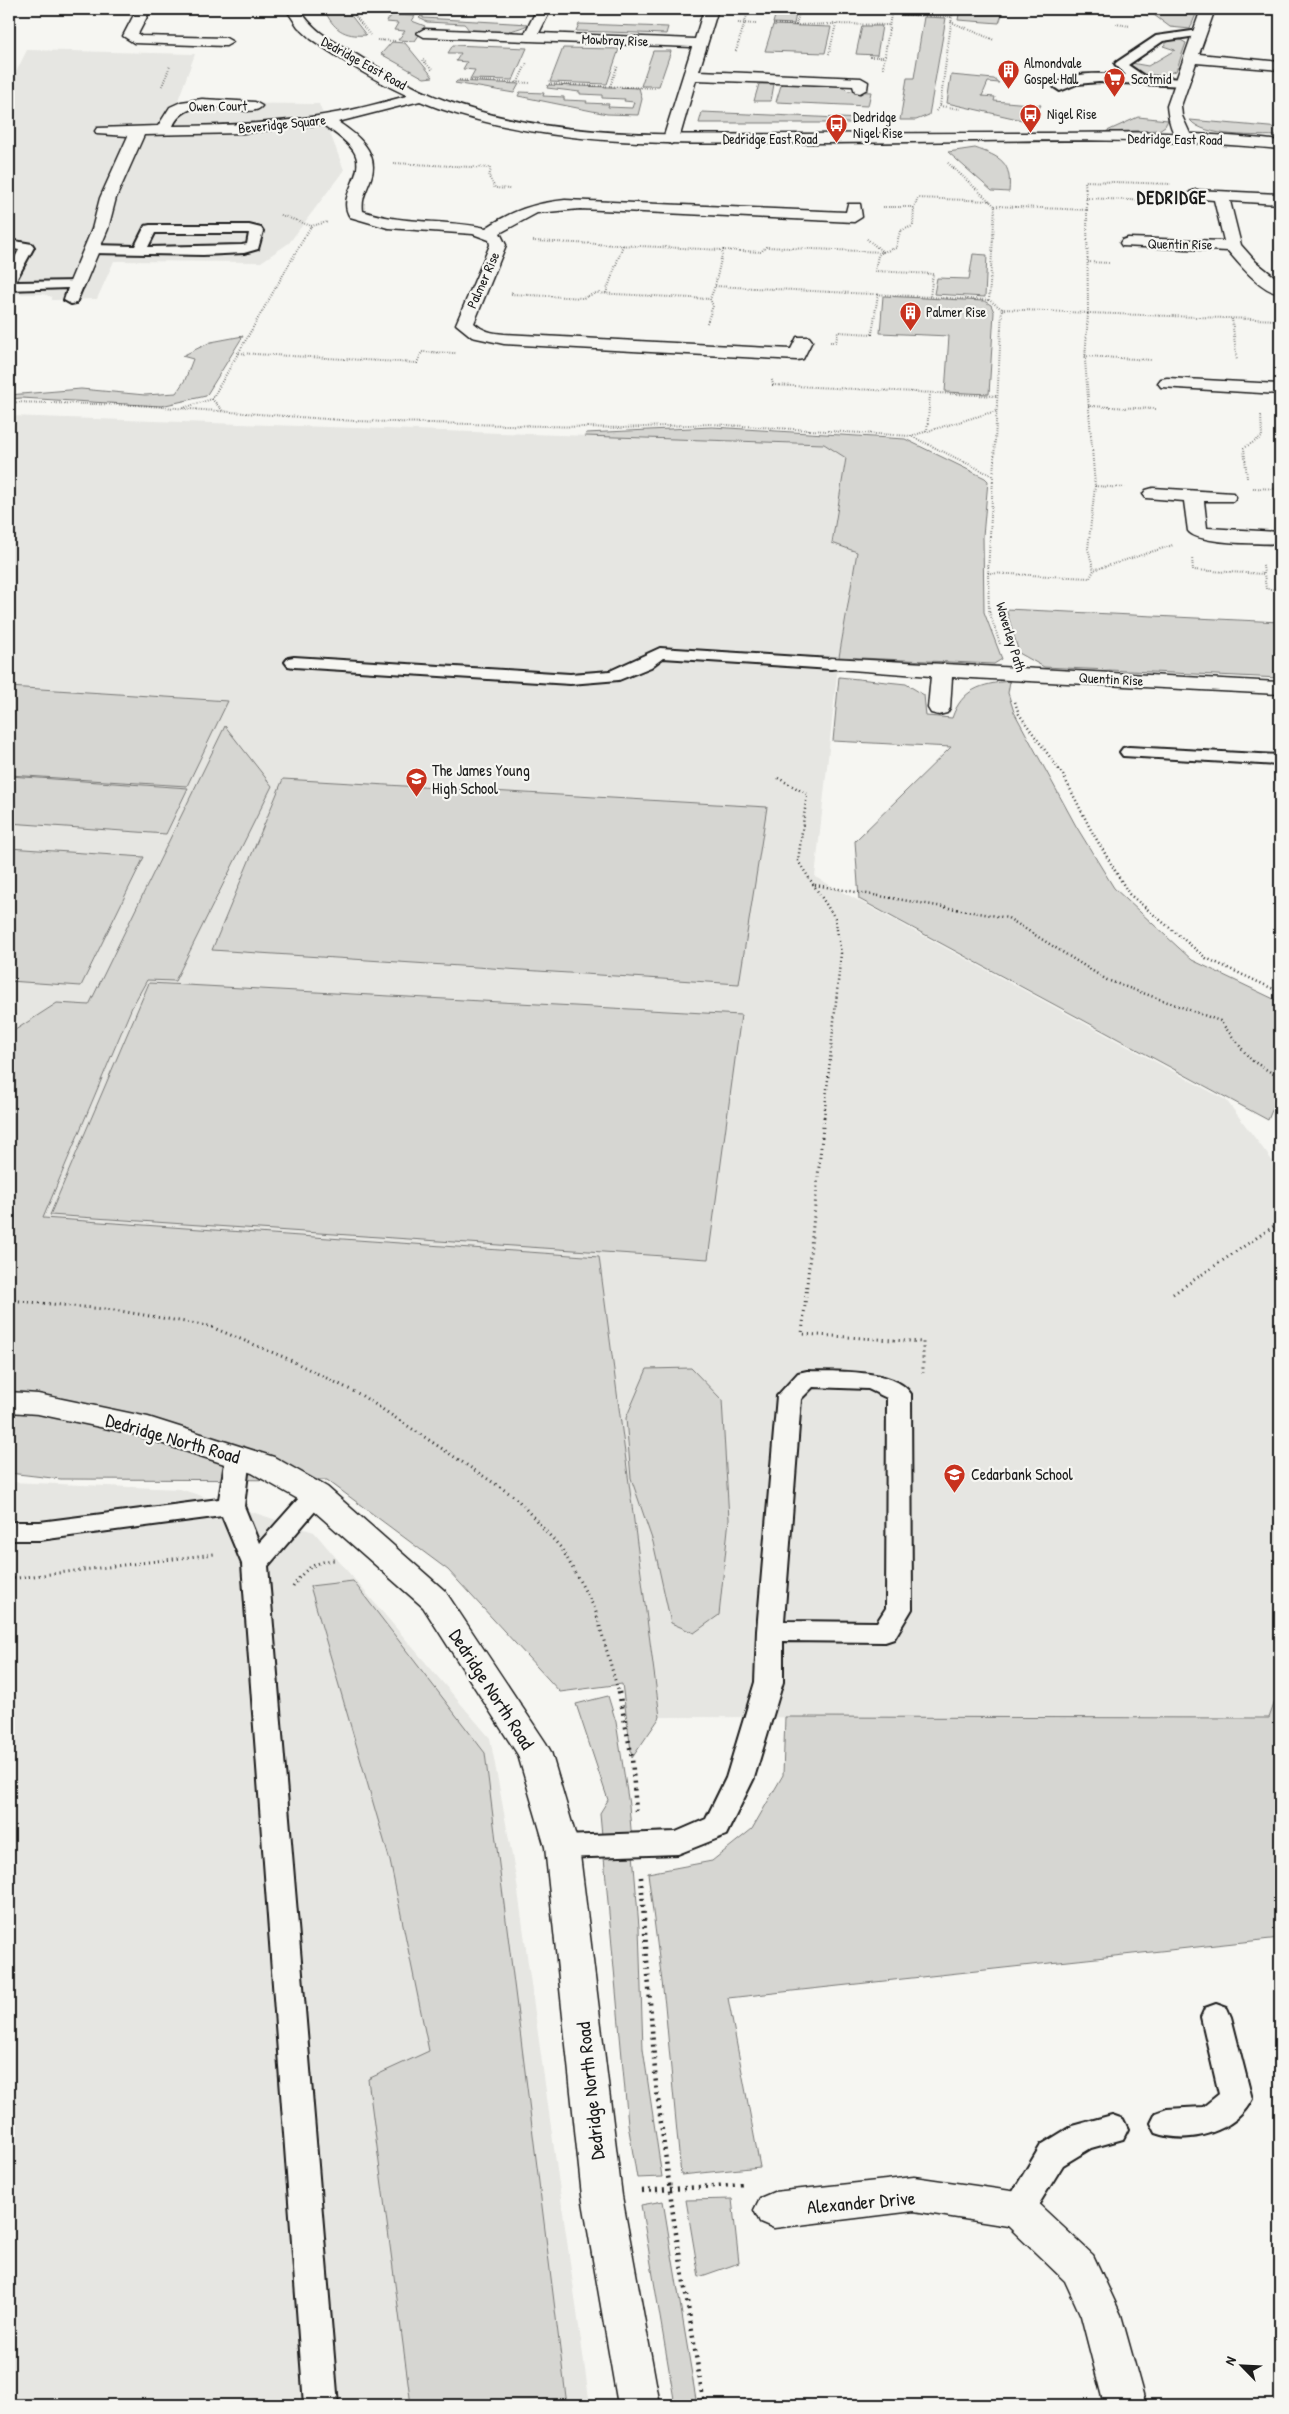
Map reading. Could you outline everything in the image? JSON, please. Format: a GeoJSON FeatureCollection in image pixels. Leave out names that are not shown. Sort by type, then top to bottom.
{"type":"FeatureCollection","features":[{"type":"Feature","properties":{"kind":"street"},"geometry":{"type":"LineString","coordinates":[[144,9],[130,36],[139,40],[218,43]]}},
{"type":"Feature","properties":{"kind":"street","name":"Dedridge East Road"},"geometry":{"type":"LineString","coordinates":[[293,9],[311,33],[358,62],[423,96],[455,109],[548,130],[614,138],[1184,138],[1226,139],[1280,146]]}},
{"type":"Feature","properties":{"kind":"street"},"geometry":{"type":"LineString","coordinates":[[530,37],[544,9]]}},
{"type":"Feature","properties":{"kind":"street"},"geometry":{"type":"LineString","coordinates":[[671,139],[710,9]]}},
{"type":"Feature","properties":{"kind":"street"},"geometry":{"type":"LineString","coordinates":[[1184,138],[1175,116],[1174,106],[1208,9]]}},
{"type":"Feature","properties":{"kind":"street","name":"Mowbray Rise"},"geometry":{"type":"LineString","coordinates":[[424,33],[455,30],[530,37],[700,43]]}},
{"type":"Feature","properties":{"kind":"street"},"geometry":{"type":"LineString","coordinates":[[188,54],[195,42]]}},
{"type":"Feature","properties":{"kind":"street"},"geometry":{"type":"LineString","coordinates":[[1191,58],[1280,66]]}},
{"type":"Feature","properties":{"kind":"street"},"geometry":{"type":"LineString","coordinates":[[688,82],[861,82]]}},
{"type":"Feature","properties":{"kind":"street","name":"Beveridge Square"},"geometry":{"type":"LineString","coordinates":[[102,131],[228,130],[326,120],[423,96]]}},
{"type":"Feature","properties":{"kind":"street","name":"Owen Court"},"geometry":{"type":"LineString","coordinates":[[163,131],[174,111],[187,106],[255,106]]}},
{"type":"Feature","properties":{"kind":"street"},"geometry":{"type":"LineString","coordinates":[[326,120],[351,138],[360,148],[366,162],[364,176],[356,193],[354,206],[356,214]]}},
{"type":"Feature","properties":{"kind":"street"},"geometry":{"type":"LineString","coordinates":[[77,284],[92,249],[108,198],[138,131]]}},
{"type":"Feature","properties":{"kind":"street"},"geometry":{"type":"LineString","coordinates":[[1196,195],[1280,198]]}},
{"type":"Feature","properties":{"kind":"street","name":"Quentin Rise"},"geometry":{"type":"LineString","coordinates":[[1221,196],[1233,246],[1250,266],[1280,289]]}},
{"type":"Feature","properties":{"kind":"street","name":"Palmer Rise"},"geometry":{"type":"LineString","coordinates":[[489,233],[523,211],[551,205],[580,204],[854,217]]}},
{"type":"Feature","properties":{"kind":"street","name":"Palmer Rise"},"geometry":{"type":"LineString","coordinates":[[356,214],[385,223],[471,228],[489,233],[496,238],[498,245],[465,324],[472,331],[491,338],[797,354]]}},
{"type":"Feature","properties":{"kind":"street","name":"Quentin Rise"},"geometry":{"type":"LineString","coordinates":[[1128,243],[1233,246]]}},
{"type":"Feature","properties":{"kind":"street"},"geometry":{"type":"LineString","coordinates":[[1167,383],[1280,389]]}},
{"type":"Feature","properties":{"kind":"street"},"geometry":{"type":"LineString","coordinates":[[1153,494],[1226,497]]}},
{"type":"Feature","properties":{"kind":"street"},"geometry":{"type":"LineString","coordinates":[[1193,496],[1200,536],[1280,538]]}},
{"type":"Feature","properties":{"kind":"street","name":"Quentin Rise"},"geometry":{"type":"LineString","coordinates":[[832,664],[1280,688]]}},
{"type":"Feature","properties":{"kind":"street"},"geometry":{"type":"LineString","coordinates":[[939,708],[942,669]]}},
{"type":"Feature","properties":{"kind":"street","name":"Dedridge North Road"},"geometry":{"type":"LineString","coordinates":[[9,1402],[38,1404],[137,1424],[263,1465],[316,1495],[434,1599],[534,1752],[562,1847],[602,2196],[639,2405]]}},
{"type":"Feature","properties":{"kind":"street","name":"Alexander Drive"},"geometry":{"type":"LineString","coordinates":[[774,2210],[914,2194],[1018,2210]]}},
{"type":"Feature","properties":{"kind":"street"},"geometry":{"type":"LineString","coordinates":[[1018,2210],[1079,2268],[1101,2315],[1125,2405]]}},
{"type":"Feature","properties":{"kind":"lane"},"geometry":{"type":"LineString","coordinates":[[1108,67],[1121,64],[1160,38],[1199,33]]}},
{"type":"Feature","properties":{"kind":"lane"},"geometry":{"type":"LineString","coordinates":[[1121,64],[1129,74],[1146,80]]}},
{"type":"Feature","properties":{"kind":"lane"},"geometry":{"type":"LineString","coordinates":[[1060,87],[1064,83],[1075,81],[1113,78],[1181,83]]}},
{"type":"Feature","properties":{"kind":"lane"},"geometry":{"type":"LineString","coordinates":[[92,249],[140,250],[247,250],[253,246],[256,231],[249,229],[150,229],[140,250]]}},
{"type":"Feature","properties":{"kind":"lane"},"geometry":{"type":"LineString","coordinates":[[9,244],[27,247],[9,282]]}},
{"type":"Feature","properties":{"kind":"lane"},"geometry":{"type":"LineString","coordinates":[[9,286],[77,284],[71,300]]}},
{"type":"Feature","properties":{"kind":"lane"},"geometry":{"type":"LineString","coordinates":[[294,662],[570,679],[613,676],[645,663],[660,653],[832,664]]}},
{"type":"Feature","properties":{"kind":"lane"},"geometry":{"type":"LineString","coordinates":[[1129,752],[1280,760]]}},
{"type":"Feature","properties":{"kind":"lane"},"geometry":{"type":"LineString","coordinates":[[562,1847],[678,1843],[716,1827],[740,1778],[769,1682],[770,1631],[789,1396],[808,1379],[872,1381],[899,1394],[899,1609],[885,1632],[770,1631]]}},
{"type":"Feature","properties":{"kind":"lane"},"geometry":{"type":"LineString","coordinates":[[238,1457],[230,1506],[255,1564],[321,2405]]}},
{"type":"Feature","properties":{"kind":"lane"},"geometry":{"type":"LineString","coordinates":[[255,1564],[316,1495]]}},
{"type":"Feature","properties":{"kind":"lane"},"geometry":{"type":"LineString","coordinates":[[9,1531],[40,1531],[230,1506]]}},
{"type":"Feature","properties":{"kind":"lane"},"geometry":{"type":"LineString","coordinates":[[1167,2123],[1210,2120],[1236,2099],[1216,2017]]}},
{"type":"Feature","properties":{"kind":"lane"},"geometry":{"type":"LineString","coordinates":[[1018,2210],[1052,2155],[1083,2136],[1112,2129]]}},
{"type":"Feature","properties":{"kind":"path"},"geometry":{"type":"LineString","coordinates":[[736,52],[749,9]]}},
{"type":"Feature","properties":{"kind":"path"},"geometry":{"type":"LineString","coordinates":[[796,25],[800,9]]}},
{"type":"Feature","properties":{"kind":"path"},"geometry":{"type":"LineString","coordinates":[[854,9],[879,9],[891,14],[952,17]]}},
{"type":"Feature","properties":{"kind":"path"},"geometry":{"type":"LineString","coordinates":[[933,115],[940,106],[953,9]]}},
{"type":"Feature","properties":{"kind":"path"},"geometry":{"type":"LineString","coordinates":[[882,72],[891,14]]}},
{"type":"Feature","properties":{"kind":"path"},"geometry":{"type":"LineString","coordinates":[[951,22],[994,40]]}},
{"type":"Feature","properties":{"kind":"path"},"geometry":{"type":"LineString","coordinates":[[773,24],[889,25]]}},
{"type":"Feature","properties":{"kind":"path"},"geometry":{"type":"LineString","coordinates":[[829,55],[836,24]]}},
{"type":"Feature","properties":{"kind":"path"},"geometry":{"type":"LineString","coordinates":[[549,84],[688,82]]}},
{"type":"Feature","properties":{"kind":"path"},"geometry":{"type":"LineString","coordinates":[[940,106],[949,107]]}},
{"type":"Feature","properties":{"kind":"path"},"geometry":{"type":"LineString","coordinates":[[946,162],[995,206],[989,300]]}},
{"type":"Feature","properties":{"kind":"path"},"geometry":{"type":"LineString","coordinates":[[988,573],[1090,578],[1094,570],[1088,549],[1096,486],[1085,360],[1088,313],[1085,181],[1190,185],[1196,195],[1190,202],[1086,198]]}},
{"type":"Feature","properties":{"kind":"path"},"geometry":{"type":"LineString","coordinates":[[854,217],[914,207],[918,198],[991,201]]}},
{"type":"Feature","properties":{"kind":"path"},"geometry":{"type":"LineString","coordinates":[[551,205],[532,241],[723,250],[710,299],[712,306],[699,349]]}},
{"type":"Feature","properties":{"kind":"path"},"geometry":{"type":"LineString","coordinates":[[995,206],[1087,210]]}},
{"type":"Feature","properties":{"kind":"path"},"geometry":{"type":"LineString","coordinates":[[278,214],[311,226],[356,214]]}},
{"type":"Feature","properties":{"kind":"path"},"geometry":{"type":"LineString","coordinates":[[180,408],[212,398],[311,226]]}},
{"type":"Feature","properties":{"kind":"path"},"geometry":{"type":"LineString","coordinates":[[606,294],[623,245]]}},
{"type":"Feature","properties":{"kind":"path"},"geometry":{"type":"LineString","coordinates":[[883,252],[878,255],[875,271],[933,274],[930,297]]}},
{"type":"Feature","properties":{"kind":"path"},"geometry":{"type":"LineString","coordinates":[[515,285],[511,294],[583,298],[596,293],[710,299]]}},
{"type":"Feature","properties":{"kind":"path"},"geometry":{"type":"LineString","coordinates":[[715,286],[989,300],[1002,309],[1280,320]]}},
{"type":"Feature","properties":{"kind":"path","name":"Waverley Path"},"geometry":{"type":"LineString","coordinates":[[1002,309],[992,476],[988,573],[989,611],[997,638],[1014,673],[1013,695],[1019,714],[1063,775],[1090,830],[1129,894],[1206,958],[1280,992]]}},
{"type":"Feature","properties":{"kind":"path"},"geometry":{"type":"LineString","coordinates":[[1232,319],[1240,387]]}},
{"type":"Feature","properties":{"kind":"path"},"geometry":{"type":"LineString","coordinates":[[772,377],[773,385],[930,395],[997,396]]}},
{"type":"Feature","properties":{"kind":"path"},"geometry":{"type":"LineString","coordinates":[[927,431],[930,395]]}},
{"type":"Feature","properties":{"kind":"path"},"geometry":{"type":"LineString","coordinates":[[212,398],[224,412]]}},
{"type":"Feature","properties":{"kind":"path"},"geometry":{"type":"LineString","coordinates":[[9,402],[135,405],[364,422],[622,428],[710,424],[911,436],[996,411]]}},
{"type":"Feature","properties":{"kind":"path"},"geometry":{"type":"LineString","coordinates":[[1260,414],[1262,437],[1244,448],[1248,488],[1280,489]]}},
{"type":"Feature","properties":{"kind":"path"},"geometry":{"type":"LineString","coordinates":[[911,436],[992,476]]}},
{"type":"Feature","properties":{"kind":"path"},"geometry":{"type":"LineString","coordinates":[[1094,570],[1200,536],[1193,570],[1264,574]]}},
{"type":"Feature","properties":{"kind":"path"},"geometry":{"type":"LineString","coordinates":[[1260,536],[1266,588],[1280,589]]}},
{"type":"Feature","properties":{"kind":"path"},"geometry":{"type":"LineString","coordinates":[[778,778],[807,794],[798,861],[835,918],[841,953],[802,1334],[923,1342],[923,1387],[899,1394]]}},
{"type":"Feature","properties":{"kind":"path"},"geometry":{"type":"LineString","coordinates":[[815,885],[1008,918],[1107,980],[1220,1021],[1251,1060],[1280,1078]]}},
{"type":"Feature","properties":{"kind":"path"},"geometry":{"type":"LineString","coordinates":[[1173,1294],[1280,1222]]}},
{"type":"Feature","properties":{"kind":"path"},"geometry":{"type":"LineString","coordinates":[[258,1605],[282,1606],[300,1574],[322,1560],[347,1561],[374,1546]]}},
{"type":"Feature","properties":{"kind":"path"},"geometry":{"type":"LineString","coordinates":[[9,1579],[224,1553]]}},
{"type":"Feature","properties":{"kind":"path"},"geometry":{"type":"LineString","coordinates":[[602,2196],[670,2187],[771,2183],[774,2210]]}},
{"type":"Feature","properties":{"kind":"shaded area"},"geometry":{"type":"Polygon","coordinates":[[[324,9],[346,9],[366,35],[351,35],[335,27],[324,9]]]}},
{"type":"Feature","properties":{"kind":"shaded area"},"geometry":{"type":"Polygon","coordinates":[[[777,9],[797,9],[794,24],[773,23],[777,9]]]}},
{"type":"Feature","properties":{"kind":"shaded area"},"geometry":{"type":"Polygon","coordinates":[[[960,9],[1004,9],[999,23],[958,20],[960,9]]]}},
{"type":"Feature","properties":{"kind":"shaded area"},"geometry":{"type":"Polygon","coordinates":[[[1146,9],[1185,9],[1196,14],[1190,29],[1170,27],[1146,9]]]}},
{"type":"Feature","properties":{"kind":"shaded area"},"geometry":{"type":"Polygon","coordinates":[[[392,15],[415,16],[412,21],[425,26],[415,41],[398,40],[405,31],[394,30],[398,23],[386,22],[392,15]]]}},
{"type":"Feature","properties":{"kind":"shaded area"},"geometry":{"type":"Polygon","coordinates":[[[421,16],[423,18],[529,24],[508,31],[482,34],[469,30],[464,24],[427,22],[419,18],[421,16]]]}},
{"type":"Feature","properties":{"kind":"shaded area"},"geometry":{"type":"Polygon","coordinates":[[[924,17],[946,18],[929,115],[916,120],[900,120],[907,78],[914,78],[924,17]]]}},
{"type":"Feature","properties":{"kind":"shaded area"},"geometry":{"type":"Polygon","coordinates":[[[579,24],[668,27],[666,34],[576,31],[579,24]]]}},
{"type":"Feature","properties":{"kind":"shaded area"},"geometry":{"type":"Polygon","coordinates":[[[773,25],[831,27],[825,53],[765,51],[773,25]]]}},
{"type":"Feature","properties":{"kind":"shaded area"},"geometry":{"type":"Polygon","coordinates":[[[862,26],[882,26],[877,55],[856,54],[862,26]]]}},
{"type":"Feature","properties":{"kind":"shaded area"},"geometry":{"type":"Polygon","coordinates":[[[1171,39],[1179,39],[1186,43],[1176,71],[1164,75],[1146,76],[1128,68],[1131,63],[1148,66],[1175,50],[1163,46],[1171,39]]]}},
{"type":"Feature","properties":{"kind":"shaded area"},"geometry":{"type":"Polygon","coordinates":[[[392,42],[405,43],[433,77],[424,78],[381,54],[392,42]]]}},
{"type":"Feature","properties":{"kind":"shaded area"},"geometry":{"type":"Polygon","coordinates":[[[453,45],[527,48],[513,80],[470,79],[475,70],[463,69],[467,62],[456,61],[461,53],[448,53],[453,45]]]}},
{"type":"Feature","properties":{"kind":"shaded area"},"geometry":{"type":"Polygon","coordinates":[[[563,48],[619,49],[607,84],[550,82],[563,48]]]}},
{"type":"Feature","properties":{"kind":"shaded area"},"geometry":{"type":"Polygon","coordinates":[[[27,50],[195,54],[177,103],[319,104],[344,170],[289,243],[261,262],[114,261],[97,299],[52,300],[52,297],[43,294],[9,294],[9,86],[27,50]]]}},
{"type":"Feature","properties":{"kind":"shaded area"},"geometry":{"type":"Polygon","coordinates":[[[653,51],[671,51],[659,86],[641,86],[653,51]]]}},
{"type":"Feature","properties":{"kind":"shaded area"},"geometry":{"type":"Polygon","coordinates":[[[951,75],[994,79],[999,83],[988,82],[982,96],[995,97],[994,101],[1041,105],[1031,122],[947,103],[951,75]]]}},
{"type":"Feature","properties":{"kind":"shaded area"},"geometry":{"type":"Polygon","coordinates":[[[457,81],[519,84],[514,93],[455,83],[457,81]]]}},
{"type":"Feature","properties":{"kind":"shaded area"},"geometry":{"type":"Polygon","coordinates":[[[782,82],[827,83],[843,87],[848,91],[871,92],[868,106],[776,102],[782,82]]]}},
{"type":"Feature","properties":{"kind":"shaded area"},"geometry":{"type":"Polygon","coordinates":[[[759,84],[774,84],[771,101],[754,101],[759,84]]]}},
{"type":"Feature","properties":{"kind":"shaded area"},"geometry":{"type":"Polygon","coordinates":[[[548,85],[639,88],[642,99],[638,115],[607,114],[518,96],[520,92],[544,93],[543,96],[564,97],[564,100],[609,104],[608,107],[632,108],[634,102],[624,101],[625,99],[602,98],[602,95],[580,94],[580,92],[547,88],[548,85]]]}},
{"type":"Feature","properties":{"kind":"shaded area"},"geometry":{"type":"Polygon","coordinates":[[[702,112],[862,119],[862,123],[699,123],[702,112]]]}},
{"type":"Feature","properties":{"kind":"shaded area"},"geometry":{"type":"Polygon","coordinates":[[[1138,117],[1168,120],[1165,126],[1159,130],[1105,132],[1138,117]]]}},
{"type":"Feature","properties":{"kind":"shaded area"},"geometry":{"type":"Polygon","coordinates":[[[1190,120],[1280,128],[1280,136],[1219,133],[1197,126],[1190,120]]]}},
{"type":"Feature","properties":{"kind":"shaded area"},"geometry":{"type":"Polygon","coordinates":[[[975,148],[992,154],[1003,162],[1009,174],[1009,192],[992,191],[948,152],[975,148]]]}},
{"type":"Feature","properties":{"kind":"shaded area"},"geometry":{"type":"Polygon","coordinates":[[[973,254],[987,255],[985,297],[934,294],[937,278],[969,279],[973,254]]]}},
{"type":"Feature","properties":{"kind":"shaded area"},"geometry":{"type":"Polygon","coordinates":[[[883,296],[984,301],[991,305],[994,312],[989,394],[945,392],[949,336],[880,333],[883,296]]]}},
{"type":"Feature","properties":{"kind":"shaded area"},"geometry":{"type":"Polygon","coordinates":[[[243,336],[206,396],[161,406],[21,398],[9,399],[9,395],[81,389],[145,395],[176,393],[185,380],[193,359],[182,356],[211,342],[243,336]]]}},
{"type":"Feature","properties":{"kind":"shaded area","name":"The James Young High School"},"geometry":{"type":"Polygon","coordinates":[[[9,416],[824,444],[846,457],[832,543],[857,552],[839,657],[815,877],[1226,1100],[1280,1171],[1280,1682],[1269,1718],[660,1717],[599,1257],[43,1218],[132,1008],[73,1004],[9,1141],[9,416]]]}},
{"type":"Feature","properties":{"kind":"shaded area"},"geometry":{"type":"Polygon","coordinates":[[[712,427],[905,439],[985,478],[988,481],[983,536],[984,612],[1002,659],[994,664],[839,657],[857,552],[832,543],[846,458],[824,444],[585,436],[586,433],[712,427]]]}},
{"type":"Feature","properties":{"kind":"shaded area"},"geometry":{"type":"Polygon","coordinates":[[[1006,609],[1280,622],[1280,678],[1044,667],[1019,653],[1006,609]]]}},
{"type":"Feature","properties":{"kind":"shaded area"},"geometry":{"type":"Polygon","coordinates":[[[839,677],[906,684],[924,695],[926,716],[952,718],[961,700],[967,694],[982,686],[1010,681],[1008,693],[1014,712],[1076,826],[1114,888],[1192,960],[1280,1002],[1280,1091],[1268,1120],[859,899],[855,841],[951,747],[833,741],[839,677]]]}},
{"type":"Feature","properties":{"kind":"shaded area"},"geometry":{"type":"Polygon","coordinates":[[[9,687],[228,701],[187,786],[9,775],[9,687]]]}},
{"type":"Feature","properties":{"kind":"shaded area"},"geometry":{"type":"Polygon","coordinates":[[[225,726],[272,786],[175,981],[147,980],[132,1007],[43,1218],[599,1257],[660,1717],[632,1758],[622,1684],[560,1692],[448,1570],[327,1480],[61,1479],[9,1473],[9,1034],[57,1003],[89,1005],[225,726]]]}},
{"type":"Feature","properties":{"kind":"shaded area"},"geometry":{"type":"Polygon","coordinates":[[[9,776],[188,788],[166,834],[9,823],[9,776]]]}},
{"type":"Feature","properties":{"kind":"shaded area"},"geometry":{"type":"Polygon","coordinates":[[[283,779],[767,807],[739,984],[212,950],[283,779]]]}},
{"type":"Feature","properties":{"kind":"shaded area"},"geometry":{"type":"Polygon","coordinates":[[[9,848],[144,857],[81,986],[9,981],[9,848]]]}},
{"type":"Feature","properties":{"kind":"shaded area"},"geometry":{"type":"Polygon","coordinates":[[[149,983],[741,1015],[708,1259],[50,1215],[149,983]]]}},
{"type":"Feature","properties":{"kind":"shaded area"},"geometry":{"type":"Polygon","coordinates":[[[691,1368],[722,1400],[729,1519],[719,1615],[694,1633],[671,1623],[653,1542],[631,1478],[626,1418],[647,1369],[691,1368]]]}},
{"type":"Feature","properties":{"kind":"shaded area"},"geometry":{"type":"Polygon","coordinates":[[[9,1482],[180,1489],[314,1532],[490,1738],[516,1877],[590,2405],[9,2405],[9,1482]]]}},
{"type":"Feature","properties":{"kind":"shaded area"},"geometry":{"type":"Polygon","coordinates":[[[353,1581],[485,1753],[567,2405],[411,2405],[368,2079],[429,2051],[390,1861],[310,1586],[353,1581]]]}},
{"type":"Feature","properties":{"kind":"shaded area"},"geometry":{"type":"Polygon","coordinates":[[[1280,1687],[1280,1938],[728,1998],[760,2167],[681,2175],[665,2005],[648,1873],[712,1861],[752,1829],[783,1775],[785,1717],[1269,1718],[1280,1687]]]}},
{"type":"Feature","properties":{"kind":"shaded area"},"geometry":{"type":"Polygon","coordinates":[[[608,1696],[616,1722],[629,1805],[639,1927],[643,2049],[662,2177],[637,2178],[628,2124],[600,1813],[608,1800],[576,1704],[608,1696]]]}},
{"type":"Feature","properties":{"kind":"shaded area"},"geometry":{"type":"Polygon","coordinates":[[[732,2199],[739,2263],[699,2277],[686,2200],[732,2199]]]}},
{"type":"Feature","properties":{"kind":"shaded area"},"geometry":{"type":"Polygon","coordinates":[[[663,2201],[697,2405],[675,2405],[641,2205],[663,2201]]]}},
{"type":"Feature","properties":{"kind":"place","name":"Almondvale Gospel Hall"},"geometry":{"type":"Point","coordinates":[1008,90]}},
{"type":"Feature","properties":{"kind":"place","name":"Scotmid"},"geometry":{"type":"Point","coordinates":[1115,98]}},
{"type":"Feature","properties":{"kind":"place","name":"Nigel Rise"},"geometry":{"type":"Point","coordinates":[1031,133]}},
{"type":"Feature","properties":{"kind":"place","name":"Dedridge Nigel Rise"},"geometry":{"type":"Point","coordinates":[837,144]}},
{"type":"Feature","properties":{"kind":"place","name":"Palmer Rise"},"geometry":{"type":"Point","coordinates":[910,331]}},
{"type":"Feature","properties":{"kind":"place","name":"The James Young High School"},"geometry":{"type":"Point","coordinates":[416,798]}},
{"type":"Feature","properties":{"kind":"place","name":"Cedarbank School"},"geometry":{"type":"Point","coordinates":[955,1493]}},
{"type":"Feature","properties":{"kind":"district","name":"DEDRIDGE"},"geometry":{"type":"Point","coordinates":[1172,198]}}]}
